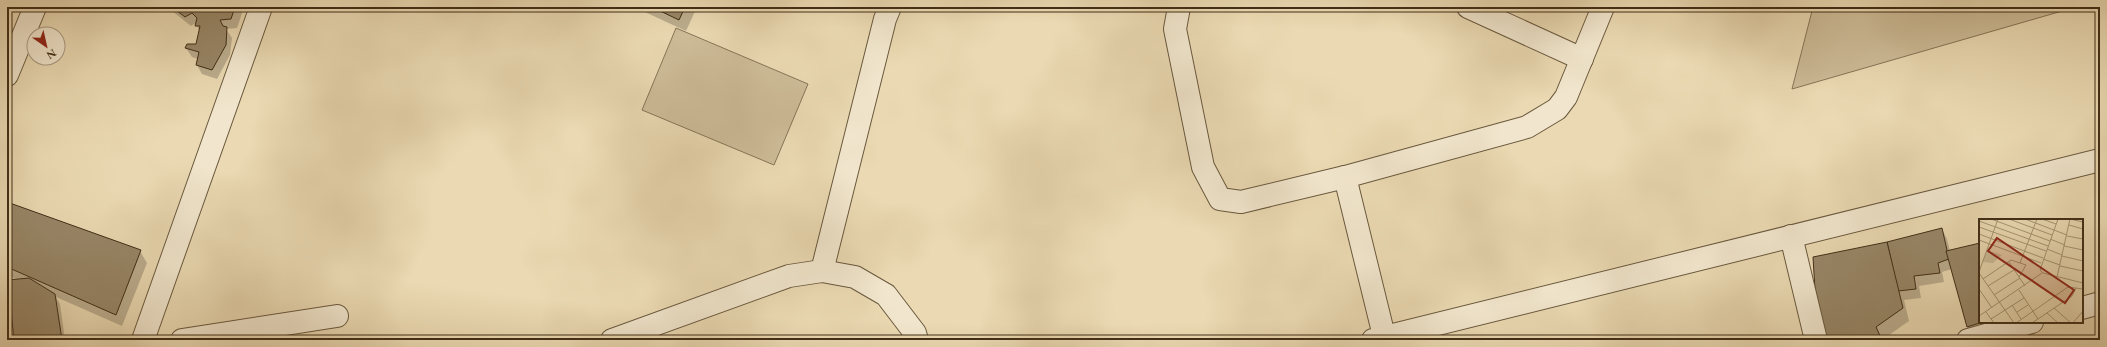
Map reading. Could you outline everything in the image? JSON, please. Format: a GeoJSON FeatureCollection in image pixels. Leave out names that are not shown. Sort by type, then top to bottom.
{"type":"FeatureCollection","features":[{"type":"Feature","properties":{"kind":"street"},"geometry":{"type":"LineString","coordinates":[[7,75],[35,7]]}},
{"type":"Feature","properties":{"kind":"street"},"geometry":{"type":"LineString","coordinates":[[143,340],[261,7]]}},
{"type":"Feature","properties":{"kind":"street"},"geometry":{"type":"LineString","coordinates":[[822,271],[885,19],[890,7]]}},
{"type":"Feature","properties":{"kind":"street"},"geometry":{"type":"LineString","coordinates":[[1179,7],[1176,29],[1203,167],[1220,199],[1241,202],[1345,177],[1527,127],[1557,109],[1566,98],[1603,7]]}},
{"type":"Feature","properties":{"kind":"street"},"geometry":{"type":"LineString","coordinates":[[1468,7],[1582,59]]}},
{"type":"Feature","properties":{"kind":"street"},"geometry":{"type":"LineString","coordinates":[[1345,177],[1381,339],[2100,160]]}},
{"type":"Feature","properties":{"kind":"street"},"geometry":{"type":"LineString","coordinates":[[1791,236],[1816,340]]}},
{"type":"Feature","properties":{"kind":"street"},"geometry":{"type":"LineString","coordinates":[[612,340],[789,276],[822,271],[855,277],[886,295],[915,333],[917,340]]}},
{"type":"Feature","properties":{"kind":"street"},"geometry":{"type":"LineString","coordinates":[[2083,308],[2100,303]]}},
{"type":"Feature","properties":{"kind":"street"},"geometry":{"type":"LineString","coordinates":[[182,340],[336,316]]}},
{"type":"Feature","properties":{"kind":"street"},"geometry":{"type":"LineString","coordinates":[[1968,340],[2028,323]]}},
{"type":"Feature","properties":{"kind":"shaded area"},"geometry":{"type":"Polygon","coordinates":[[[1813,7],[2076,7],[1792,89],[1813,7]]]}},
{"type":"Feature","properties":{"kind":"shaded area"},"geometry":{"type":"Polygon","coordinates":[[[676,28],[808,84],[774,165],[642,110],[676,28]]]}},
{"type":"Feature","properties":{"kind":"building"},"geometry":{"type":"Polygon","coordinates":[[[172,7],[235,7],[231,19],[220,20],[223,26],[227,27],[226,45],[212,70],[196,65],[199,52],[185,48],[187,44],[196,44],[200,26],[195,26],[197,18],[192,13],[185,17],[172,7]]]}},
{"type":"Feature","properties":{"kind":"building"},"geometry":{"type":"Polygon","coordinates":[[[652,7],[685,7],[679,20],[652,7]]]}},
{"type":"Feature","properties":{"kind":"building"},"geometry":{"type":"Polygon","coordinates":[[[7,202],[141,250],[116,315],[7,267],[7,202]]]}},
{"type":"Feature","properties":{"kind":"building"},"geometry":{"type":"Polygon","coordinates":[[[1942,228],[1949,259],[1938,263],[1940,273],[1914,276],[1916,289],[1898,291],[1887,242],[1942,228]]]}},
{"type":"Feature","properties":{"kind":"building"},"geometry":{"type":"Polygon","coordinates":[[[1887,242],[1903,308],[1876,327],[1881,338],[1878,340],[1827,340],[1815,290],[1813,257],[1887,242]]]}},
{"type":"Feature","properties":{"kind":"building"},"geometry":{"type":"Polygon","coordinates":[[[1979,243],[1980,323],[1967,327],[1946,251],[1979,243]]]}},
{"type":"Feature","properties":{"kind":"building"},"geometry":{"type":"Polygon","coordinates":[[[29,278],[55,294],[62,340],[14,340],[8,280],[29,278]]]}}]}
